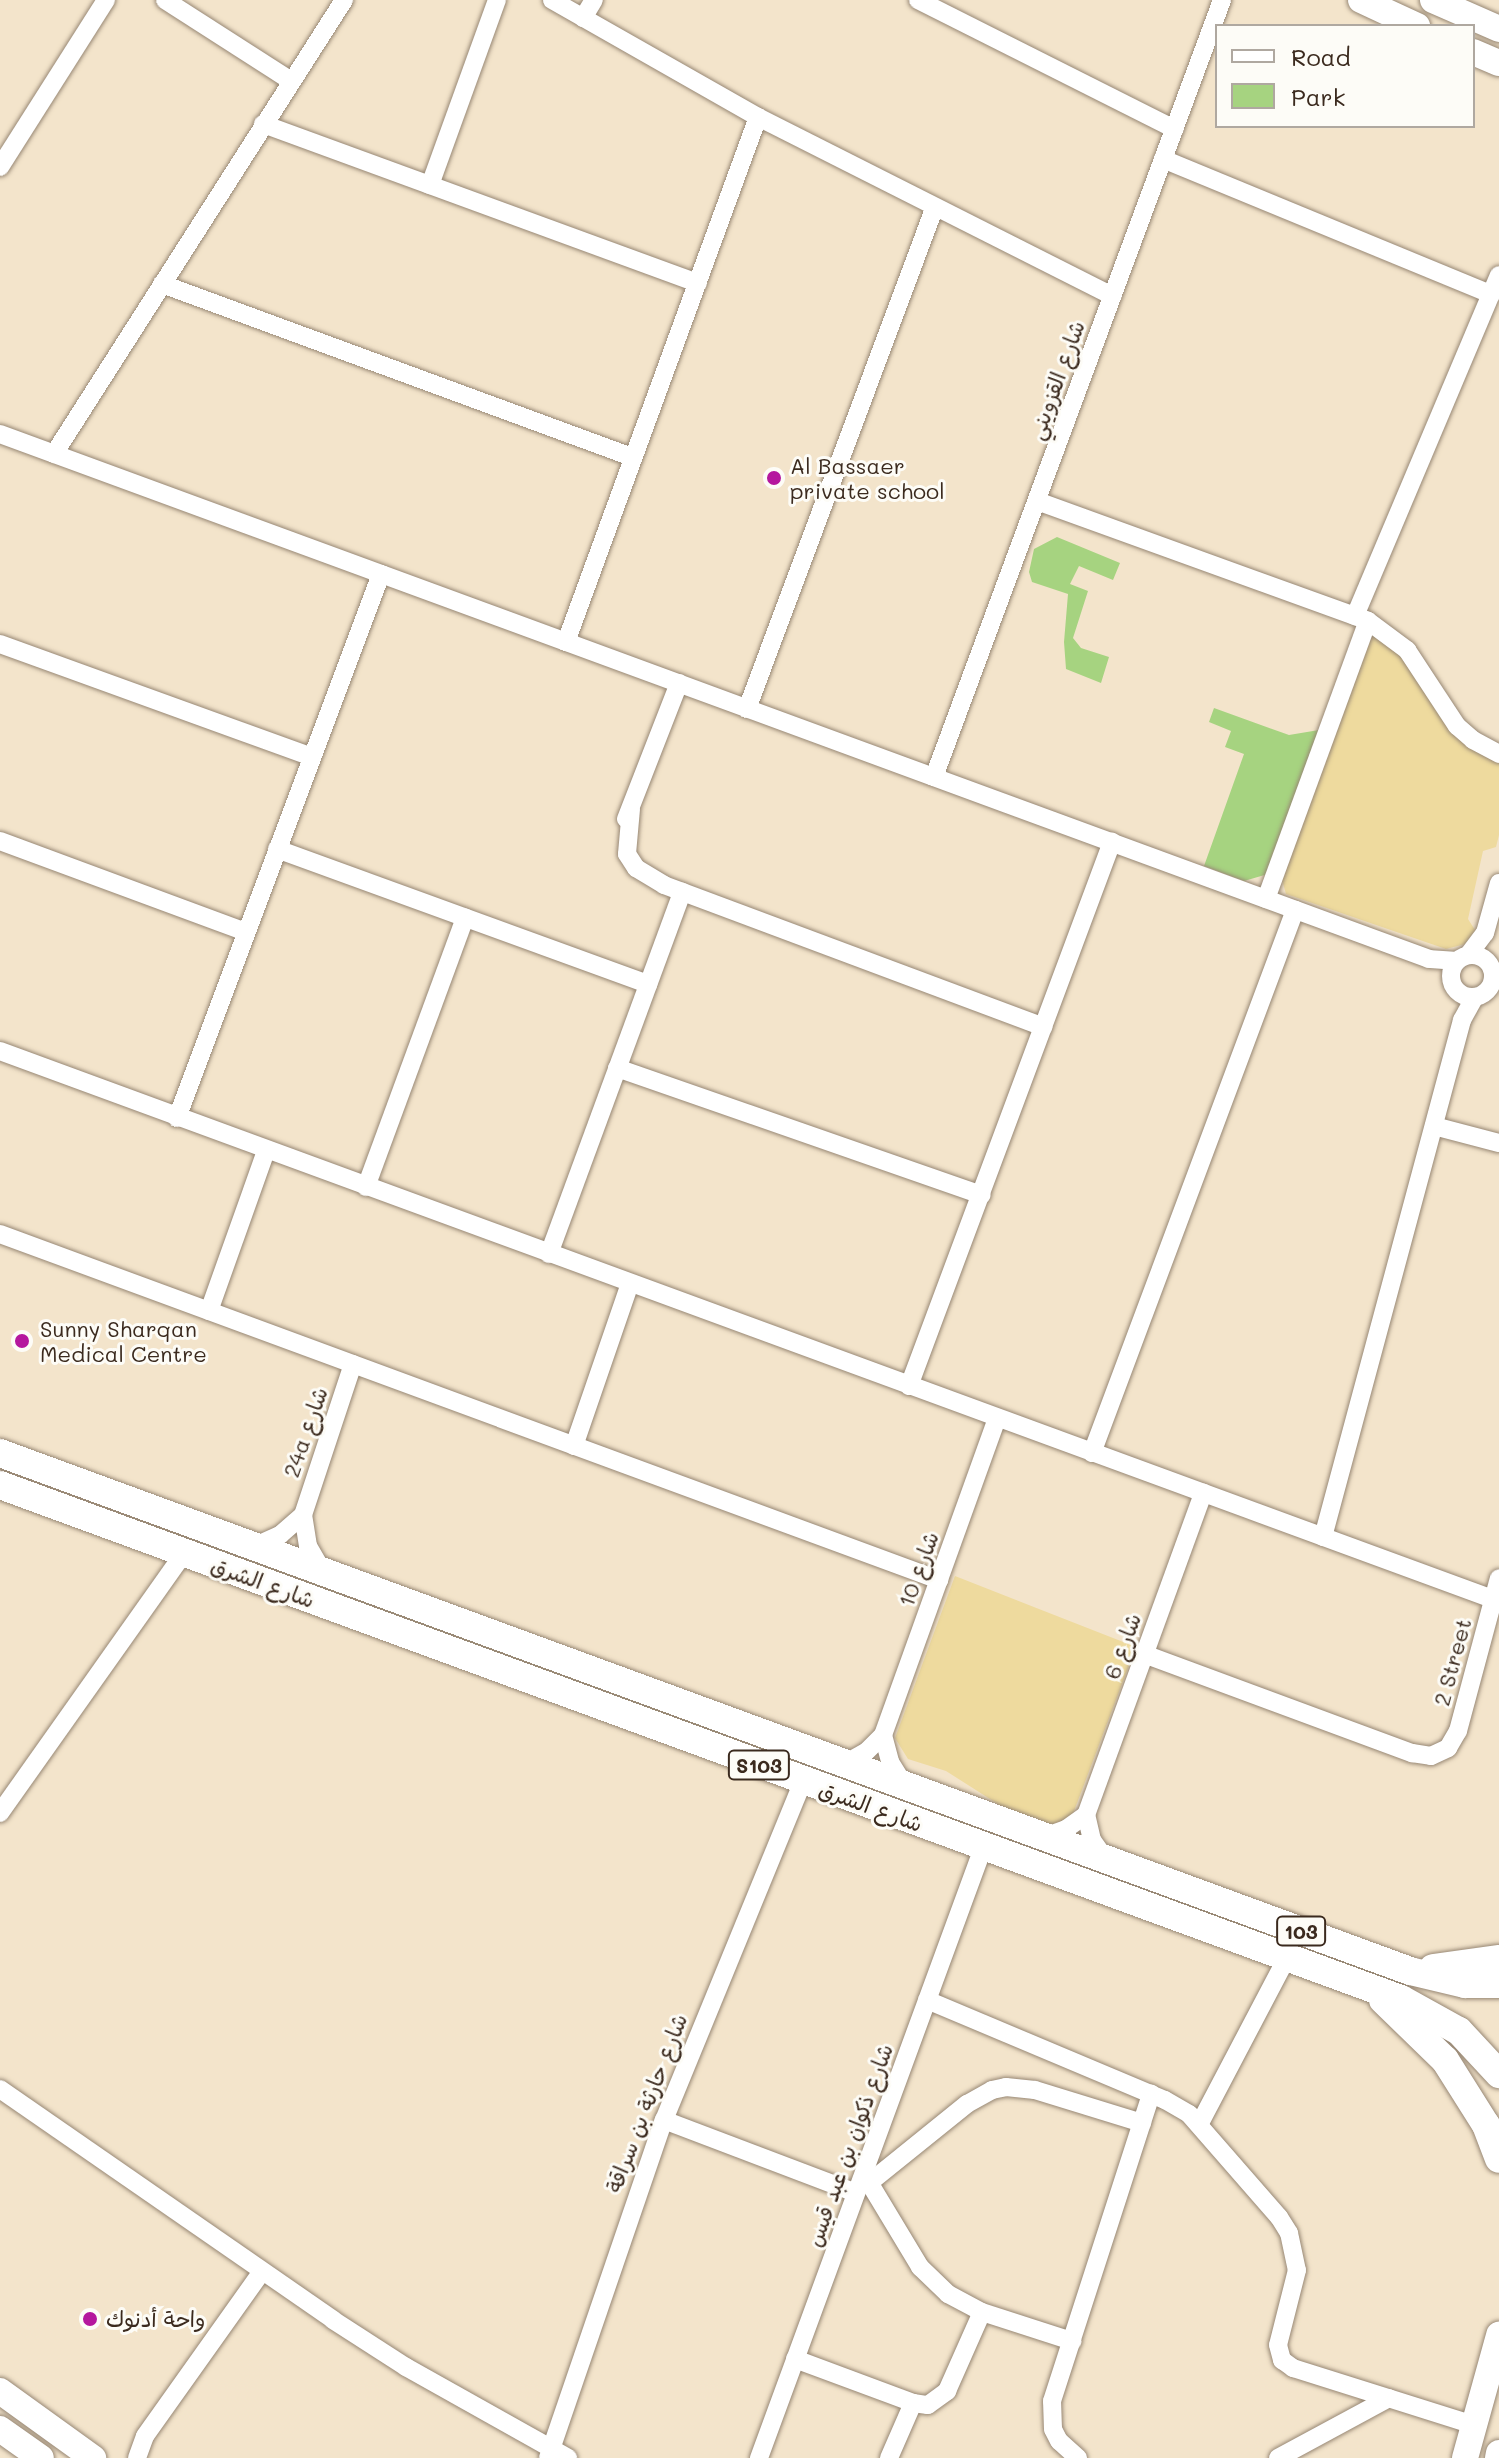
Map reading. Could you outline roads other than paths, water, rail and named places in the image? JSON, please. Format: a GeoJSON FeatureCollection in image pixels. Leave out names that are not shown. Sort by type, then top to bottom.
{"type":"FeatureCollection","features":[{"type":"Feature","properties":{"kind":"main road"},"geometry":{"type":"LineString","coordinates":[[1361,0],[1413,24]]}},
{"type":"Feature","properties":{"kind":"main road"},"geometry":{"type":"LineString","coordinates":[[1433,0],[1499,29]]}},
{"type":"Feature","properties":{"kind":"main road"},"geometry":{"type":"LineString","coordinates":[[1475,53],[1499,63]]}},
{"type":"Feature","properties":{"kind":"main road","name":"شارع الشرق"},"geometry":{"type":"LineString","coordinates":[[0,1453],[1410,1971],[1465,1984],[1499,1984]]}},
{"type":"Feature","properties":{"kind":"main road","name":"شارع الشرق"},"geometry":{"type":"LineString","coordinates":[[0,1485],[1370,1989],[1431,2013],[1459,2031],[1499,2074]]}},
{"type":"Feature","properties":{"kind":"main road"},"geometry":{"type":"LineString","coordinates":[[96,1520],[90,1512],[97,1499],[139,1504]]}},
{"type":"Feature","properties":{"kind":"main road"},"geometry":{"type":"LineString","coordinates":[[865,1804],[903,1810],[912,1802],[908,1788]]}},
{"type":"Feature","properties":{"kind":"main road"},"geometry":{"type":"LineString","coordinates":[[1410,1971],[1499,1959]]}},
{"type":"Feature","properties":{"kind":"main road"},"geometry":{"type":"LineString","coordinates":[[1370,1989],[1445,2060],[1474,2102],[1499,2159]]}},
{"type":"Feature","properties":{"kind":"main road"},"geometry":{"type":"LineString","coordinates":[[1465,2458],[1499,2335]]}},
{"type":"Feature","properties":{"kind":"main road"},"geometry":{"type":"LineString","coordinates":[[0,2391],[93,2458]]}},
{"type":"Feature","properties":{"kind":"main road"},"geometry":{"type":"LineString","coordinates":[[0,2429],[41,2458]]}},
{"type":"Feature","properties":{"kind":"street"},"geometry":{"type":"LineString","coordinates":[[165,0],[291,81]]}},
{"type":"Feature","properties":{"kind":"street"},"geometry":{"type":"LineString","coordinates":[[54,454],[344,0]]}},
{"type":"Feature","properties":{"kind":"street"},"geometry":{"type":"LineString","coordinates":[[430,185],[497,0]]}},
{"type":"Feature","properties":{"kind":"street"},"geometry":{"type":"LineString","coordinates":[[552,0],[758,117],[934,209],[1112,296]]}},
{"type":"Feature","properties":{"kind":"street"},"geometry":{"type":"LineString","coordinates":[[583,18],[594,0]]}},
{"type":"Feature","properties":{"kind":"street"},"geometry":{"type":"LineString","coordinates":[[918,0],[1174,129]]}},
{"type":"Feature","properties":{"kind":"street","name":"شارع القزويني"},"geometry":{"type":"LineString","coordinates":[[934,777],[1222,0]]}},
{"type":"Feature","properties":{"kind":"street"},"geometry":{"type":"LineString","coordinates":[[0,167],[106,1]]}},
{"type":"Feature","properties":{"kind":"street"},"geometry":{"type":"LineString","coordinates":[[566,642],[758,117]]}},
{"type":"Feature","properties":{"kind":"street"},"geometry":{"type":"LineString","coordinates":[[263,124],[698,283]]}},
{"type":"Feature","properties":{"kind":"street"},"geometry":{"type":"LineString","coordinates":[[1163,159],[1491,294]]}},
{"type":"Feature","properties":{"kind":"street"},"geometry":{"type":"LineString","coordinates":[[747,709],[934,209]]}},
{"type":"Feature","properties":{"kind":"street"},"geometry":{"type":"LineString","coordinates":[[1266,899],[1361,618],[1499,275]]}},
{"type":"Feature","properties":{"kind":"street"},"geometry":{"type":"LineString","coordinates":[[162,284],[632,457]]}},
{"type":"Feature","properties":{"kind":"street"},"geometry":{"type":"LineString","coordinates":[[0,434],[1458,971],[1490,980]]}},
{"type":"Feature","properties":{"kind":"street"},"geometry":{"type":"LineString","coordinates":[[1037,501],[1361,618],[1407,650],[1457,726],[1473,740],[1499,754]]}},
{"type":"Feature","properties":{"kind":"street"},"geometry":{"type":"LineString","coordinates":[[177,1118],[381,574]]}},
{"type":"Feature","properties":{"kind":"street"},"geometry":{"type":"LineString","coordinates":[[0,644],[312,757]]}},
{"type":"Feature","properties":{"kind":"street"},"geometry":{"type":"LineString","coordinates":[[679,683],[631,809],[627,854],[636,868],[673,888],[1043,1027]]}},
{"type":"Feature","properties":{"kind":"street"},"geometry":{"type":"LineString","coordinates":[[0,841],[246,932]]}},
{"type":"Feature","properties":{"kind":"street"},"geometry":{"type":"LineString","coordinates":[[909,1386],[1112,842]]}},
{"type":"Feature","properties":{"kind":"street"},"geometry":{"type":"LineString","coordinates":[[277,849],[648,984]]}},
{"type":"Feature","properties":{"kind":"street"},"geometry":{"type":"LineString","coordinates":[[1323,1537],[1462,1020],[1458,971],[1485,933],[1499,883]]}},
{"type":"Feature","properties":{"kind":"street"},"geometry":{"type":"LineString","coordinates":[[549,1254],[648,984],[673,888]]}},
{"type":"Feature","properties":{"kind":"street"},"geometry":{"type":"LineString","coordinates":[[1092,1453],[1295,910]]}},
{"type":"Feature","properties":{"kind":"street"},"geometry":{"type":"LineString","coordinates":[[366,1187],[465,918]]}},
{"type":"Feature","properties":{"kind":"street"},"geometry":{"type":"LineString","coordinates":[[1462,1020],[1490,980],[1485,933]]}},
{"type":"Feature","properties":{"kind":"street"},"geometry":{"type":"LineString","coordinates":[[1458,971],[1490,980]]}},
{"type":"Feature","properties":{"kind":"street"},"geometry":{"type":"LineString","coordinates":[[0,1051],[1493,1599]]}},
{"type":"Feature","properties":{"kind":"street"},"geometry":{"type":"LineString","coordinates":[[617,1068],[981,1195]]}},
{"type":"Feature","properties":{"kind":"street"},"geometry":{"type":"LineString","coordinates":[[1434,1126],[1499,1143]]}},
{"type":"Feature","properties":{"kind":"street"},"geometry":{"type":"LineString","coordinates":[[209,1311],[266,1151]]}},
{"type":"Feature","properties":{"kind":"street"},"geometry":{"type":"LineString","coordinates":[[0,1234],[939,1580]]}},
{"type":"Feature","properties":{"kind":"street"},"geometry":{"type":"LineString","coordinates":[[574,1446],[630,1283]]}},
{"type":"Feature","properties":{"kind":"street","name":"24a شارع"},"geometry":{"type":"LineString","coordinates":[[303,1515],[353,1364]]}},
{"type":"Feature","properties":{"kind":"street","name":"شارع 10"},"geometry":{"type":"LineString","coordinates":[[883,1735],[997,1419]]}},
{"type":"Feature","properties":{"kind":"street","name":"شارع 6"},"geometry":{"type":"LineString","coordinates":[[1086,1815],[1203,1493]]}},
{"type":"Feature","properties":{"kind":"street"},"geometry":{"type":"LineString","coordinates":[[253,1547],[280,1535],[303,1515]]}},
{"type":"Feature","properties":{"kind":"street"},"geometry":{"type":"LineString","coordinates":[[303,1515],[308,1546],[324,1573]]}},
{"type":"Feature","properties":{"kind":"street"},"geometry":{"type":"LineString","coordinates":[[0,1813],[184,1553]]}},
{"type":"Feature","properties":{"kind":"street","name":"2 Street"},"geometry":{"type":"LineString","coordinates":[[1144,1654],[1412,1753],[1421,1756],[1440,1753],[1458,1731],[1499,1578]]}},
{"type":"Feature","properties":{"kind":"street"},"geometry":{"type":"LineString","coordinates":[[844,1764],[866,1752],[883,1735]]}},
{"type":"Feature","properties":{"kind":"street"},"geometry":{"type":"LineString","coordinates":[[883,1735],[890,1762],[908,1788]]}},
{"type":"Feature","properties":{"kind":"street","name":"شارع حارثة بن سراقة"},"geometry":{"type":"LineString","coordinates":[[556,2455],[664,2120],[803,1781]]}},
{"type":"Feature","properties":{"kind":"street"},"geometry":{"type":"LineString","coordinates":[[1044,1837],[1066,1829],[1086,1815],[1092,1840],[1107,1861]]}},
{"type":"Feature","properties":{"kind":"street","name":"شارع ذكوان بن عبد قيس"},"geometry":{"type":"LineString","coordinates":[[759,2458],[863,2183],[983,1848]]}},
{"type":"Feature","properties":{"kind":"street"},"geometry":{"type":"LineString","coordinates":[[1200,2123],[1286,1959]]}},
{"type":"Feature","properties":{"kind":"street"},"geometry":{"type":"LineString","coordinates":[[927,2000],[1151,2094],[1200,2123],[1289,2233],[1297,2270],[1279,2338],[1282,2360],[1293,2368],[1474,2425]]}},
{"type":"Feature","properties":{"kind":"street"},"geometry":{"type":"LineString","coordinates":[[863,2183],[967,2104],[992,2090],[1006,2087],[1035,2090],[1142,2123]]}},
{"type":"Feature","properties":{"kind":"street"},"geometry":{"type":"LineString","coordinates":[[0,2089],[261,2273],[406,2367],[556,2455]]}},
{"type":"Feature","properties":{"kind":"street"},"geometry":{"type":"LineString","coordinates":[[1078,2458],[1059,2441],[1051,2415],[1151,2094]]}},
{"type":"Feature","properties":{"kind":"street"},"geometry":{"type":"LineString","coordinates":[[664,2120],[863,2183],[933,2282],[956,2300],[982,2312],[1072,2341]]}},
{"type":"Feature","properties":{"kind":"street"},"geometry":{"type":"LineString","coordinates":[[137,2458],[145,2436],[261,2273]]}},
{"type":"Feature","properties":{"kind":"street"},"geometry":{"type":"LineString","coordinates":[[795,2359],[913,2403],[928,2405],[942,2398],[982,2312]]}},
{"type":"Feature","properties":{"kind":"street"},"geometry":{"type":"LineString","coordinates":[[1278,2458],[1389,2398]]}},
{"type":"Feature","properties":{"kind":"street"},"geometry":{"type":"LineString","coordinates":[[889,2458],[913,2403]]}},
{"type":"Feature","properties":{"kind":"place","name":"Al Bassaer private school"},"geometry":{"type":"Point","coordinates":[774,478]}},
{"type":"Feature","properties":{"kind":"place","name":"Sunny Sharqan Medical Centre"},"geometry":{"type":"Point","coordinates":[22,1341]}},
{"type":"Feature","properties":{"kind":"place","name":"واحة أدنوك"},"geometry":{"type":"Point","coordinates":[90,2319]}}]}
